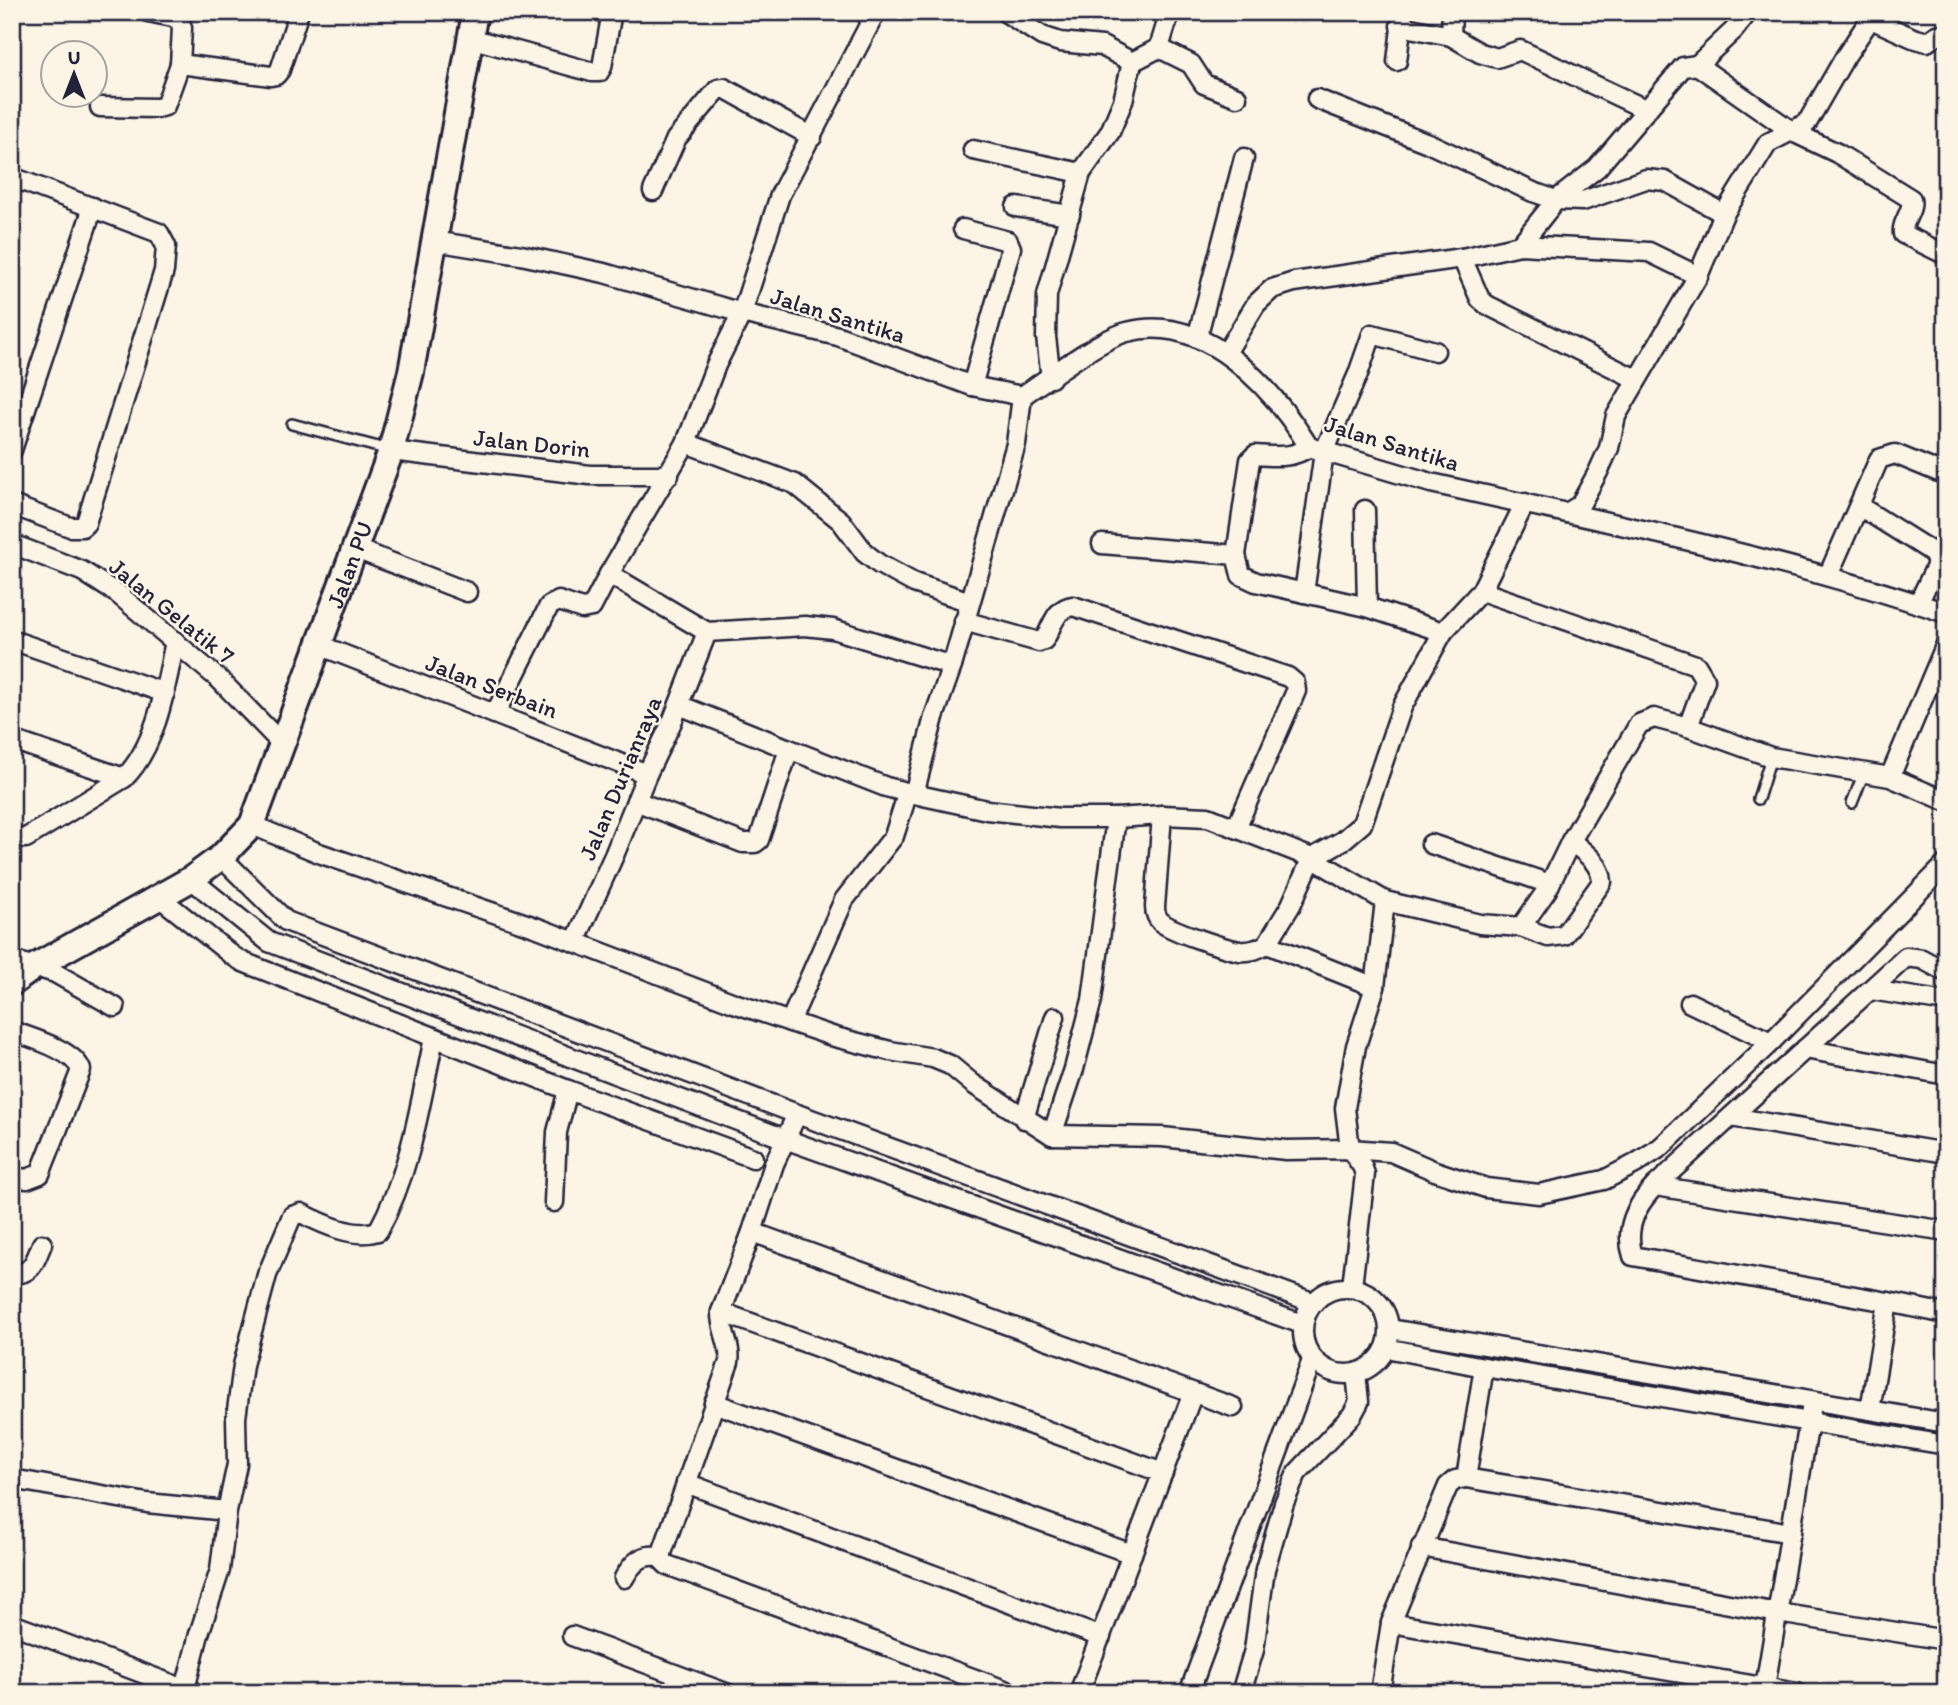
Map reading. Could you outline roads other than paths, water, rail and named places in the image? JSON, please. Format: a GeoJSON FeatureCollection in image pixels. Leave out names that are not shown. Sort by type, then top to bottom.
{"type":"FeatureCollection","features":[{"type":"Feature","properties":{"kind":"street"},"geometry":{"type":"LineString","coordinates":[[108,107],[165,106],[180,64],[182,28],[180,21],[173,17],[148,12]]}},
{"type":"Feature","properties":{"kind":"street"},"geometry":{"type":"LineString","coordinates":[[180,64],[276,75],[299,12]]}},
{"type":"Feature","properties":{"kind":"street","name":"Jalan PU"},"geometry":{"type":"LineString","coordinates":[[12,983],[23,963],[159,897],[191,878],[222,857],[252,825],[391,451],[411,372],[474,12]]}},
{"type":"Feature","properties":{"kind":"street"},"geometry":{"type":"LineString","coordinates":[[470,38],[599,72],[612,12]]}},
{"type":"Feature","properties":{"kind":"street"},"geometry":{"type":"LineString","coordinates":[[495,714],[549,606],[559,601],[588,610],[592,607],[687,443],[716,365],[742,313],[780,195],[876,12]]}},
{"type":"Feature","properties":{"kind":"street"},"geometry":{"type":"LineString","coordinates":[[1005,12],[1042,36],[1059,42],[1102,46],[1132,62]]}},
{"type":"Feature","properties":{"kind":"street"},"geometry":{"type":"LineString","coordinates":[[1051,378],[1046,337],[1047,295],[1081,173],[1110,132],[1123,101],[1132,62],[1159,48],[1170,12]]}},
{"type":"Feature","properties":{"kind":"street"},"geometry":{"type":"LineString","coordinates":[[1451,36],[1452,12]]}},
{"type":"Feature","properties":{"kind":"street"},"geometry":{"type":"LineString","coordinates":[[1520,245],[1556,200],[1597,168],[1683,67],[1697,65],[1734,30],[1748,12]]}},
{"type":"Feature","properties":{"kind":"street"},"geometry":{"type":"LineString","coordinates":[[1567,513],[1580,505],[1598,472],[1609,448],[1616,416],[1699,276],[1724,214],[1768,143],[1807,123],[1873,15],[1913,38],[1927,42],[1937,35],[1946,35]]}},
{"type":"Feature","properties":{"kind":"street"},"geometry":{"type":"LineString","coordinates":[[1397,61],[1401,19],[1451,36],[1480,53],[1497,58],[1520,50],[1647,110]]}},
{"type":"Feature","properties":{"kind":"street"},"geometry":{"type":"LineString","coordinates":[[1159,48],[1191,64],[1204,84],[1237,97]]}},
{"type":"Feature","properties":{"kind":"street"},"geometry":{"type":"LineString","coordinates":[[1697,65],[1793,132],[1838,153],[1911,199],[1912,206],[1902,227],[1903,234],[1946,255]]}},
{"type":"Feature","properties":{"kind":"street"},"geometry":{"type":"LineString","coordinates":[[653,191],[676,139],[718,89],[724,88],[812,137]]}},
{"type":"Feature","properties":{"kind":"street"},"geometry":{"type":"LineString","coordinates":[[1317,99],[1427,143],[1556,200],[1583,201],[1646,178],[1665,181],[1724,214]]}},
{"type":"Feature","properties":{"kind":"street"},"geometry":{"type":"LineString","coordinates":[[973,150],[1081,173]]}},
{"type":"Feature","properties":{"kind":"street"},"geometry":{"type":"LineString","coordinates":[[1197,338],[1244,158]]}},
{"type":"Feature","properties":{"kind":"street"},"geometry":{"type":"LineString","coordinates":[[12,177],[159,233],[166,246],[164,271],[86,523],[82,527],[70,527],[12,505]]}},
{"type":"Feature","properties":{"kind":"street"},"geometry":{"type":"LineString","coordinates":[[12,450],[93,206]]}},
{"type":"Feature","properties":{"kind":"street"},"geometry":{"type":"LineString","coordinates":[[1016,206],[1070,215]]}},
{"type":"Feature","properties":{"kind":"street"},"geometry":{"type":"LineString","coordinates":[[963,229],[1008,241],[1011,248],[972,386]]}},
{"type":"Feature","properties":{"kind":"street","name":"Jalan Santika"},"geometry":{"type":"LineString","coordinates":[[434,241],[521,255],[604,273],[742,313],[838,336],[972,386],[1022,396],[1124,333],[1142,329],[1166,330],[1197,338],[1226,353],[1270,393],[1316,449],[1431,483],[1671,536],[1828,576],[1946,613]]}},
{"type":"Feature","properties":{"kind":"street"},"geometry":{"type":"LineString","coordinates":[[1226,353],[1256,304],[1272,289],[1294,282],[1462,258],[1520,245],[1649,252],[1699,276]]}},
{"type":"Feature","properties":{"kind":"street"},"geometry":{"type":"LineString","coordinates":[[1462,258],[1480,299],[1487,305],[1636,379]]}},
{"type":"Feature","properties":{"kind":"street"},"geometry":{"type":"LineString","coordinates":[[1304,593],[1316,449],[1357,374],[1372,334],[1435,351]]}},
{"type":"Feature","properties":{"kind":"street"},"geometry":{"type":"LineString","coordinates":[[790,1022],[844,900],[894,836],[911,793],[952,666],[1016,444],[1022,396]]}},
{"type":"Feature","properties":{"kind":"street"},"geometry":{"type":"LineString","coordinates":[[687,443],[795,484],[841,521],[865,553],[879,565],[914,583],[970,602]]}},
{"type":"Feature","properties":{"kind":"street"},"geometry":{"type":"LineString","coordinates":[[1316,449],[1288,456],[1255,455],[1250,460],[1236,555],[1241,575],[1256,582],[1367,607],[1443,632]]}},
{"type":"Feature","properties":{"kind":"street","name":"Jalan Dorin"},"geometry":{"type":"LineString","coordinates":[[391,451],[590,475],[669,475]]}},
{"type":"Feature","properties":{"kind":"street"},"geometry":{"type":"LineString","coordinates":[[1828,576],[1880,459],[1895,454],[1946,475]]}},
{"type":"Feature","properties":{"kind":"street"},"geometry":{"type":"LineString","coordinates":[[1162,815],[1155,906],[1155,914],[1159,920],[1172,929],[1239,951],[1255,951],[1267,944],[1291,905],[1312,858],[1342,841],[1362,824],[1402,707],[1443,632],[1481,591],[1525,503]]}},
{"type":"Feature","properties":{"kind":"street"},"geometry":{"type":"LineString","coordinates":[[1859,506],[1929,550],[1936,558],[1936,566],[1918,604]]}},
{"type":"Feature","properties":{"kind":"street"},"geometry":{"type":"LineString","coordinates":[[1365,510],[1367,607]]}},
{"type":"Feature","properties":{"kind":"street","name":"Jalan Gelatik 7"},"geometry":{"type":"LineString","coordinates":[[12,544],[82,571],[118,594],[220,680],[282,744]]}},
{"type":"Feature","properties":{"kind":"street"},"geometry":{"type":"LineString","coordinates":[[1102,544],[1236,555]]}},
{"type":"Feature","properties":{"kind":"street"},"geometry":{"type":"LineString","coordinates":[[356,549],[467,592]]}},
{"type":"Feature","properties":{"kind":"street"},"geometry":{"type":"LineString","coordinates":[[609,574],[707,632],[820,627],[952,666]]}},
{"type":"Feature","properties":{"kind":"street"},"geometry":{"type":"LineString","coordinates":[[1481,591],[1696,665],[1704,680],[1688,727]]}},
{"type":"Feature","properties":{"kind":"street"},"geometry":{"type":"LineString","coordinates":[[964,621],[1039,642],[1044,640],[1059,610],[1073,606],[1288,677],[1295,683],[1296,691],[1236,828]]}},
{"type":"Feature","properties":{"kind":"street","name":"Jalan Durianraya"},"geometry":{"type":"LineString","coordinates":[[575,942],[707,632]]}},
{"type":"Feature","properties":{"kind":"street"},"geometry":{"type":"LineString","coordinates":[[12,640],[165,693]]}},
{"type":"Feature","properties":{"kind":"street"},"geometry":{"type":"LineString","coordinates":[[12,838],[26,838],[124,778],[136,766],[165,693],[175,641]]}},
{"type":"Feature","properties":{"kind":"street"},"geometry":{"type":"LineString","coordinates":[[1890,778],[1946,644]]}},
{"type":"Feature","properties":{"kind":"street","name":"Jalan Serbain"},"geometry":{"type":"LineString","coordinates":[[319,645],[647,774]]}},
{"type":"Feature","properties":{"kind":"street"},"geometry":{"type":"LineString","coordinates":[[678,705],[886,787],[987,810],[1060,818],[1162,815],[1208,817],[1312,858],[1385,901],[1480,924],[1521,927],[1548,937],[1564,935],[1602,882],[1597,864],[1571,841]]}},
{"type":"Feature","properties":{"kind":"street"},"geometry":{"type":"LineString","coordinates":[[1521,927],[1550,884],[1571,841],[1639,724],[1654,718],[1688,727],[1771,757],[1890,778],[1946,801]]}},
{"type":"Feature","properties":{"kind":"street"},"geometry":{"type":"LineString","coordinates":[[12,740],[124,778]]}},
{"type":"Feature","properties":{"kind":"street"},"geometry":{"type":"LineString","coordinates":[[636,801],[728,838],[743,843],[755,843],[765,824],[789,749]]}},
{"type":"Feature","properties":{"kind":"street"},"geometry":{"type":"LineString","coordinates":[[1052,1135],[1092,1000],[1116,818]]}},
{"type":"Feature","properties":{"kind":"street"},"geometry":{"type":"LineString","coordinates":[[252,825],[319,853],[472,904],[734,1003],[835,1037],[890,1051],[933,1058],[950,1065],[973,1084],[1052,1135],[1162,1137],[1286,1150],[1350,1149],[1391,1152],[1435,1171],[1486,1188],[1539,1194],[1604,1180],[1661,1147],[1771,1042],[1946,864]]}},
{"type":"Feature","properties":{"kind":"street"},"geometry":{"type":"LineString","coordinates":[[1431,844],[1550,884]]}},
{"type":"Feature","properties":{"kind":"street"},"geometry":{"type":"LineString","coordinates":[[222,857],[286,922],[797,1114],[1312,1302]]}},
{"type":"Feature","properties":{"kind":"street"},"geometry":{"type":"LineString","coordinates":[[191,878],[269,942],[785,1139],[1302,1324]]}},
{"type":"Feature","properties":{"kind":"street"},"geometry":{"type":"LineString","coordinates":[[159,897],[243,962],[568,1090],[753,1158]]}},
{"type":"Feature","properties":{"kind":"street"},"geometry":{"type":"LineString","coordinates":[[1352,1287],[1364,1174],[1362,1166],[1350,1149],[1345,1108],[1356,1046],[1375,987],[1385,901]]}},
{"type":"Feature","properties":{"kind":"street"},"geometry":{"type":"LineString","coordinates":[[1267,944],[1375,987]]}},
{"type":"Feature","properties":{"kind":"street"},"geometry":{"type":"LineString","coordinates":[[1946,972],[1922,959],[1906,957],[1655,1186],[1642,1199],[1629,1229],[1629,1244],[1633,1256],[1946,1314]]}},
{"type":"Feature","properties":{"kind":"street"},"geometry":{"type":"LineString","coordinates":[[23,963],[55,973],[115,1007]]}},
{"type":"Feature","properties":{"kind":"street"},"geometry":{"type":"LineString","coordinates":[[1871,990],[1946,1002]]}},
{"type":"Feature","properties":{"kind":"street"},"geometry":{"type":"LineString","coordinates":[[1690,1003],[1771,1042]]}},
{"type":"Feature","properties":{"kind":"street"},"geometry":{"type":"LineString","coordinates":[[1024,1119],[1055,1017]]}},
{"type":"Feature","properties":{"kind":"street"},"geometry":{"type":"LineString","coordinates":[[12,1031],[66,1054],[78,1063],[81,1070],[40,1174],[27,1179],[12,1177]]}},
{"type":"Feature","properties":{"kind":"street"},"geometry":{"type":"LineString","coordinates":[[12,1624],[188,1692],[199,1634],[220,1570],[227,1511],[237,1464],[236,1418],[243,1365],[267,1275],[292,1216],[301,1213],[322,1224],[367,1235],[378,1231],[389,1212],[416,1133],[434,1038]]}},
{"type":"Feature","properties":{"kind":"street"},"geometry":{"type":"LineString","coordinates":[[1805,1049],[1946,1075]]}},
{"type":"Feature","properties":{"kind":"street"},"geometry":{"type":"LineString","coordinates":[[554,1202],[557,1132],[568,1090]]}},
{"type":"Feature","properties":{"kind":"street"},"geometry":{"type":"LineString","coordinates":[[662,1557],[730,1357],[722,1324],[722,1312],[785,1139],[797,1114]]}},
{"type":"Feature","properties":{"kind":"street"},"geometry":{"type":"LineString","coordinates":[[1731,1117],[1946,1153]]}},
{"type":"Feature","properties":{"kind":"street"},"geometry":{"type":"LineString","coordinates":[[1655,1186],[1946,1231]]}},
{"type":"Feature","properties":{"kind":"street"},"geometry":{"type":"LineString","coordinates":[[752,1232],[1233,1406]]}},
{"type":"Feature","properties":{"kind":"street"},"geometry":{"type":"LineString","coordinates":[[12,1274],[24,1274],[32,1269],[42,1244]]}},
{"type":"Feature","properties":{"kind":"street"},"geometry":{"type":"LineString","coordinates":[[1352,1287],[1371,1294],[1384,1309],[1390,1329],[1386,1348],[1374,1364],[1356,1373],[1332,1373],[1312,1360],[1303,1343],[1302,1324],[1312,1302],[1330,1289],[1352,1287]]}},
{"type":"Feature","properties":{"kind":"street"},"geometry":{"type":"LineString","coordinates":[[1870,1410],[1888,1302]]}},
{"type":"Feature","properties":{"kind":"street"},"geometry":{"type":"LineString","coordinates":[[722,1312],[1163,1473]]}},
{"type":"Feature","properties":{"kind":"street"},"geometry":{"type":"LineString","coordinates":[[1390,1329],[1946,1423]]}},
{"type":"Feature","properties":{"kind":"street"},"geometry":{"type":"LineString","coordinates":[[1386,1348],[1946,1445]]}},
{"type":"Feature","properties":{"kind":"street"},"geometry":{"type":"LineString","coordinates":[[1189,1693],[1312,1360]]}},
{"type":"Feature","properties":{"kind":"street"},"geometry":{"type":"LineString","coordinates":[[1466,1478],[1485,1367]]}},
{"type":"Feature","properties":{"kind":"street"},"geometry":{"type":"LineString","coordinates":[[1241,1693],[1254,1650],[1265,1569],[1284,1503],[1297,1473],[1352,1415],[1359,1402],[1356,1373]]}},
{"type":"Feature","properties":{"kind":"street"},"geometry":{"type":"LineString","coordinates":[[1079,1693],[1193,1393]]}},
{"type":"Feature","properties":{"kind":"street"},"geometry":{"type":"LineString","coordinates":[[1765,1690],[1812,1400]]}},
{"type":"Feature","properties":{"kind":"street"},"geometry":{"type":"LineString","coordinates":[[715,1403],[1132,1554]]}},
{"type":"Feature","properties":{"kind":"street"},"geometry":{"type":"LineString","coordinates":[[1380,1693],[1391,1623],[1448,1486],[1455,1480],[1466,1478],[1791,1533]]}},
{"type":"Feature","properties":{"kind":"street"},"geometry":{"type":"LineString","coordinates":[[12,1479],[147,1503],[227,1511]]}},
{"type":"Feature","properties":{"kind":"street"},"geometry":{"type":"LineString","coordinates":[[686,1483],[1101,1637]]}},
{"type":"Feature","properties":{"kind":"street"},"geometry":{"type":"LineString","coordinates":[[1421,1547],[1946,1640]]}},
{"type":"Feature","properties":{"kind":"street"},"geometry":{"type":"LineString","coordinates":[[624,1578],[635,1561],[651,1554],[662,1557],[667,1565],[1013,1693]]}},
{"type":"Feature","properties":{"kind":"street"},"geometry":{"type":"LineString","coordinates":[[1391,1623],[1765,1690],[1797,1693]]}},
{"type":"Feature","properties":{"kind":"street"},"geometry":{"type":"LineString","coordinates":[[572,1636],[726,1693]]}},
{"type":"Feature","properties":{"kind":"lane"},"geometry":{"type":"LineString","coordinates":[[292,424],[391,451]]}},
{"type":"Feature","properties":{"kind":"lane"},"geometry":{"type":"LineString","coordinates":[[1758,799],[1771,757]]}},
{"type":"Feature","properties":{"kind":"lane"},"geometry":{"type":"LineString","coordinates":[[1852,803],[1863,775]]}}]}
